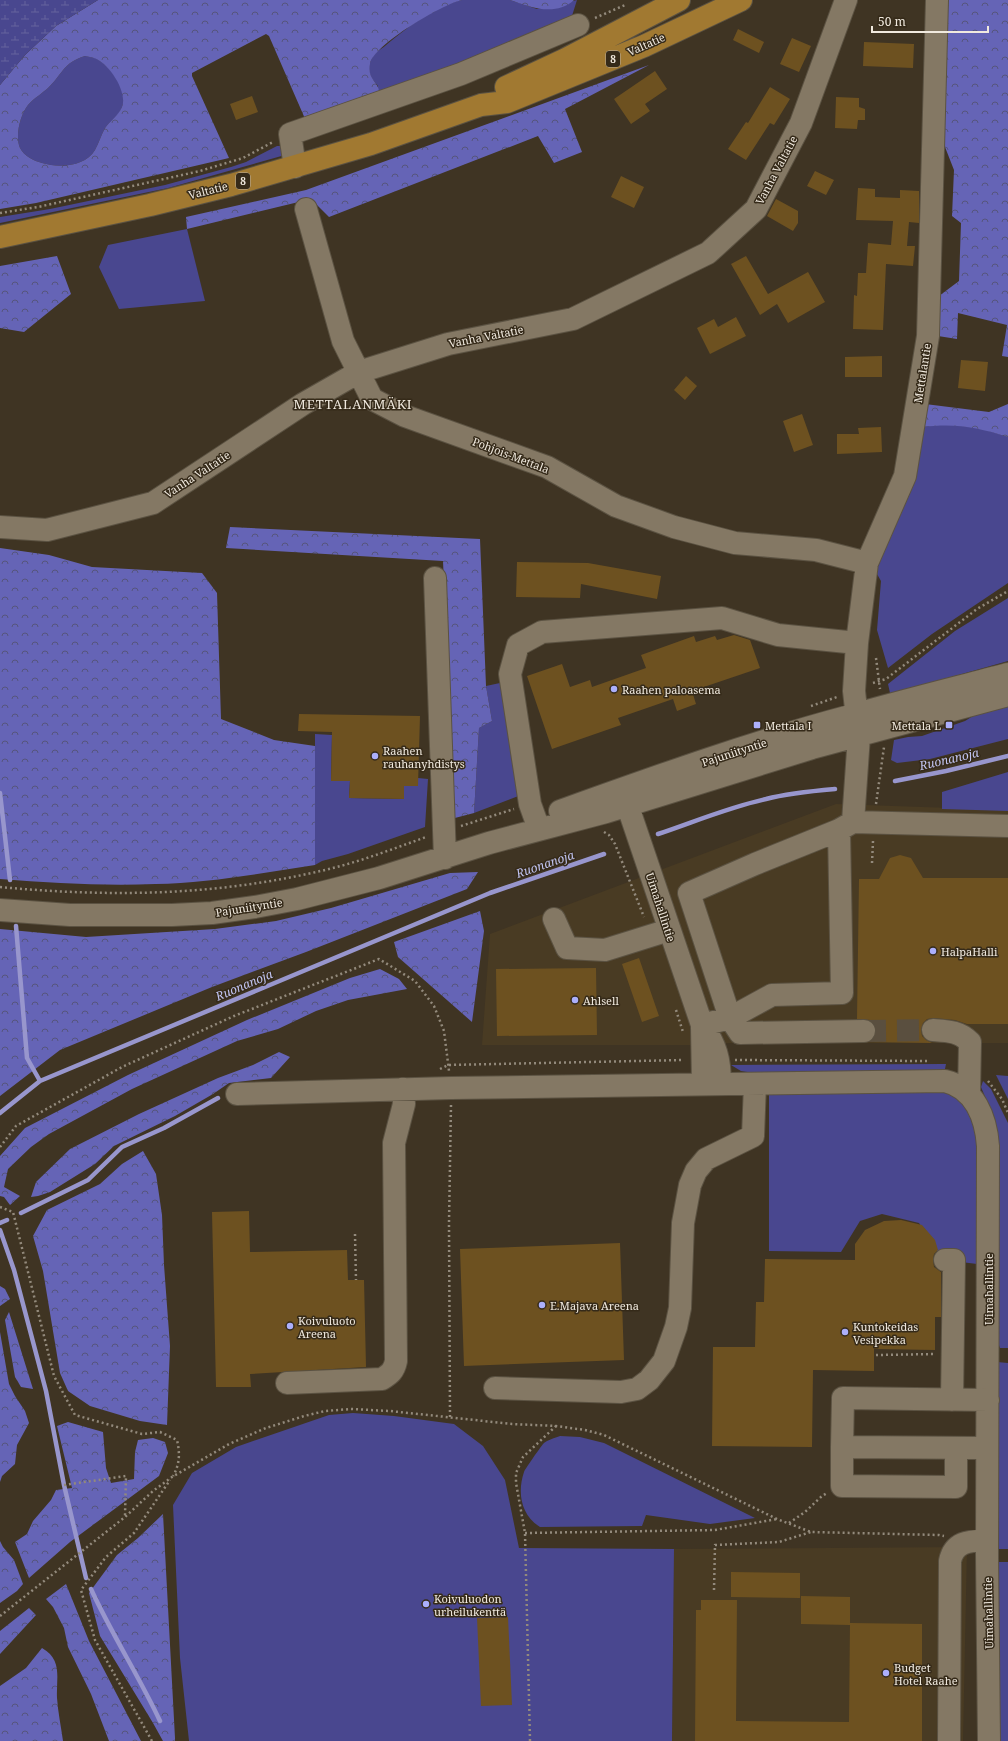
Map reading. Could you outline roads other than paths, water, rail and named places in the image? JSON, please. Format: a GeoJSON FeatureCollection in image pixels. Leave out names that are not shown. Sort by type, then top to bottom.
{"type":"FeatureCollection","features":[{"type":"Feature","properties":{"kind":"highway","name":"Valtatie"},"geometry":{"type":"LineString","coordinates":[[480,105],[502,88],[566,59],[679,0]]}},
{"type":"Feature","properties":{"kind":"highway","name":"Valtatie"},"geometry":{"type":"LineString","coordinates":[[0,236],[150,205],[295,167],[371,144],[480,105],[507,102],[644,46],[741,0]]}},
{"type":"Feature","properties":{"kind":"street","name":"Vanha Valtatie"},"geometry":{"type":"LineString","coordinates":[[0,527],[47,530],[153,503],[303,404],[359,372],[448,344],[573,319],[708,253],[756,209],[801,123],[846,0]]}},
{"type":"Feature","properties":{"kind":"street","name":"Mettalantie"},"geometry":{"type":"LineString","coordinates":[[730,1018],[772,995],[842,994],[855,825],[859,736],[854,691],[857,643],[868,563],[905,476],[928,336],[937,0]]}},
{"type":"Feature","properties":{"kind":"street"},"geometry":{"type":"LineString","coordinates":[[295,167],[290,134],[461,74],[578,26]]}},
{"type":"Feature","properties":{"kind":"street","name":"Pohjois-Mettala"},"geometry":{"type":"LineString","coordinates":[[306,209],[343,341],[372,399],[405,416],[547,468],[616,506],[674,527],[736,544],[816,550],[868,563]]}},
{"type":"Feature","properties":{"kind":"street"},"geometry":{"type":"LineString","coordinates":[[435,578],[442,832],[445,858]]}},
{"type":"Feature","properties":{"kind":"street"},"geometry":{"type":"LineString","coordinates":[[535,818],[510,674],[518,645],[542,632],[722,618],[778,635],[857,643]]}},
{"type":"Feature","properties":{"kind":"street","name":"Pajuniityntie"},"geometry":{"type":"LineString","coordinates":[[625,797],[775,738],[882,707],[1008,674]]}},
{"type":"Feature","properties":{"kind":"street","name":"Pajuniityntie"},"geometry":{"type":"LineString","coordinates":[[0,910],[70,915],[172,916],[212,913],[297,899],[379,878],[445,858],[489,843],[535,818],[625,797],[1008,696]]}},
{"type":"Feature","properties":{"kind":"street","name":"Uimahallintie"},"geometry":{"type":"LineString","coordinates":[[625,797],[702,1025],[715,1046],[720,1069],[712,1084],[945,1081],[961,1087],[969,1094],[981,1111],[985,1124],[988,1146],[987,1540],[989,1741]]}},
{"type":"Feature","properties":{"kind":"street"},"geometry":{"type":"LineString","coordinates":[[661,907],[689,893],[855,825],[1008,826]]}},
{"type":"Feature","properties":{"kind":"street"},"geometry":{"type":"LineString","coordinates":[[689,893],[730,1018],[740,1033],[864,1031]]}},
{"type":"Feature","properties":{"kind":"street"},"geometry":{"type":"LineString","coordinates":[[554,919],[567,948],[605,950],[669,930]]}},
{"type":"Feature","properties":{"kind":"street"},"geometry":{"type":"LineString","coordinates":[[702,1025],[730,1018]]}},
{"type":"Feature","properties":{"kind":"street"},"geometry":{"type":"LineString","coordinates":[[932,1030],[954,1031],[964,1036],[970,1042],[969,1094]]}},
{"type":"Feature","properties":{"kind":"street"},"geometry":{"type":"LineString","coordinates":[[237,1094],[403,1089],[712,1084]]}},
{"type":"Feature","properties":{"kind":"street"},"geometry":{"type":"LineString","coordinates":[[496,1388],[621,1392],[637,1389],[649,1380],[664,1361],[676,1327],[680,1308],[683,1223],[690,1185],[696,1171],[706,1159],[753,1136],[754,1084]]}},
{"type":"Feature","properties":{"kind":"street"},"geometry":{"type":"LineString","coordinates":[[287,1383],[382,1379],[391,1374],[395,1368],[394,1143],[404,1104],[403,1089]]}},
{"type":"Feature","properties":{"kind":"street"},"geometry":{"type":"LineString","coordinates":[[945,1260],[954,1260],[952,1400]]}},
{"type":"Feature","properties":{"kind":"street"},"geometry":{"type":"LineString","coordinates":[[956,1448],[956,1487],[842,1486],[843,1398],[988,1400]]}},
{"type":"Feature","properties":{"kind":"street"},"geometry":{"type":"LineString","coordinates":[[842,1447],[987,1448]]}},
{"type":"Feature","properties":{"kind":"street"},"geometry":{"type":"LineString","coordinates":[[949,1741],[950,1561],[956,1548],[968,1541],[987,1540]]}},
{"type":"Feature","properties":{"kind":"waterway","name":"Ruonanoja"},"geometry":{"type":"LineString","coordinates":[[895,781],[946,771],[1008,756]]}},
{"type":"Feature","properties":{"kind":"waterway","name":"Ruonanoja"},"geometry":{"type":"LineString","coordinates":[[658,834],[752,802],[809,791],[835,789]]}},
{"type":"Feature","properties":{"kind":"waterway","name":"Ruonanoja"},"geometry":{"type":"LineString","coordinates":[[0,793],[10,880]]}},
{"type":"Feature","properties":{"kind":"waterway","name":"Ruonanoja"},"geometry":{"type":"LineString","coordinates":[[0,1113],[40,1081],[490,893],[604,854]]}},
{"type":"Feature","properties":{"kind":"waterway","name":"Ruonanoja"},"geometry":{"type":"LineString","coordinates":[[16,926],[27,1058],[40,1081]]}},
{"type":"Feature","properties":{"kind":"waterway"},"geometry":{"type":"LineString","coordinates":[[21,1213],[88,1180],[122,1147],[164,1128],[218,1098]]}},
{"type":"Feature","properties":{"kind":"waterway"},"geometry":{"type":"LineString","coordinates":[[0,1223],[7,1220]]}},
{"type":"Feature","properties":{"kind":"waterway"},"geometry":{"type":"LineString","coordinates":[[0,1230],[14,1270],[46,1391],[64,1485],[86,1578]]}},
{"type":"Feature","properties":{"kind":"waterway"},"geometry":{"type":"LineString","coordinates":[[91,1589],[160,1721]]}},
{"type":"Feature","properties":{"kind":"tunnel"},"geometry":{"type":"LineString","coordinates":[[864,1031],[933,1030]]}},
{"type":"Feature","properties":{"kind":"place","name":"Raahen paloasema"},"geometry":{"type":"Point","coordinates":[614,689]}},
{"type":"Feature","properties":{"kind":"place","name":"Mettala I"},"geometry":{"type":"Point","coordinates":[757,725]}},
{"type":"Feature","properties":{"kind":"place","name":"Mettala L"},"geometry":{"type":"Point","coordinates":[949,725]}},
{"type":"Feature","properties":{"kind":"place","name":"Raahen rauhanyhdistys"},"geometry":{"type":"Point","coordinates":[375,756]}},
{"type":"Feature","properties":{"kind":"place","name":"HalpaHalli"},"geometry":{"type":"Point","coordinates":[933,951]}},
{"type":"Feature","properties":{"kind":"place","name":"Ahlsell"},"geometry":{"type":"Point","coordinates":[575,1000]}},
{"type":"Feature","properties":{"kind":"place","name":"E.Majava Areena"},"geometry":{"type":"Point","coordinates":[542,1305]}},
{"type":"Feature","properties":{"kind":"place","name":"Koivuluoto Areena"},"geometry":{"type":"Point","coordinates":[290,1326]}},
{"type":"Feature","properties":{"kind":"place","name":"Kuntokeidas Vesipekka"},"geometry":{"type":"Point","coordinates":[845,1332]}},
{"type":"Feature","properties":{"kind":"place","name":"Koivuluodon urheilukenttä"},"geometry":{"type":"Point","coordinates":[426,1604]}},
{"type":"Feature","properties":{"kind":"place","name":"Budget Hotel Raahe"},"geometry":{"type":"Point","coordinates":[886,1673]}},
{"type":"Feature","properties":{"kind":"district","name":"METTALANMÄKI"},"geometry":{"type":"Point","coordinates":[353,404]}}]}
